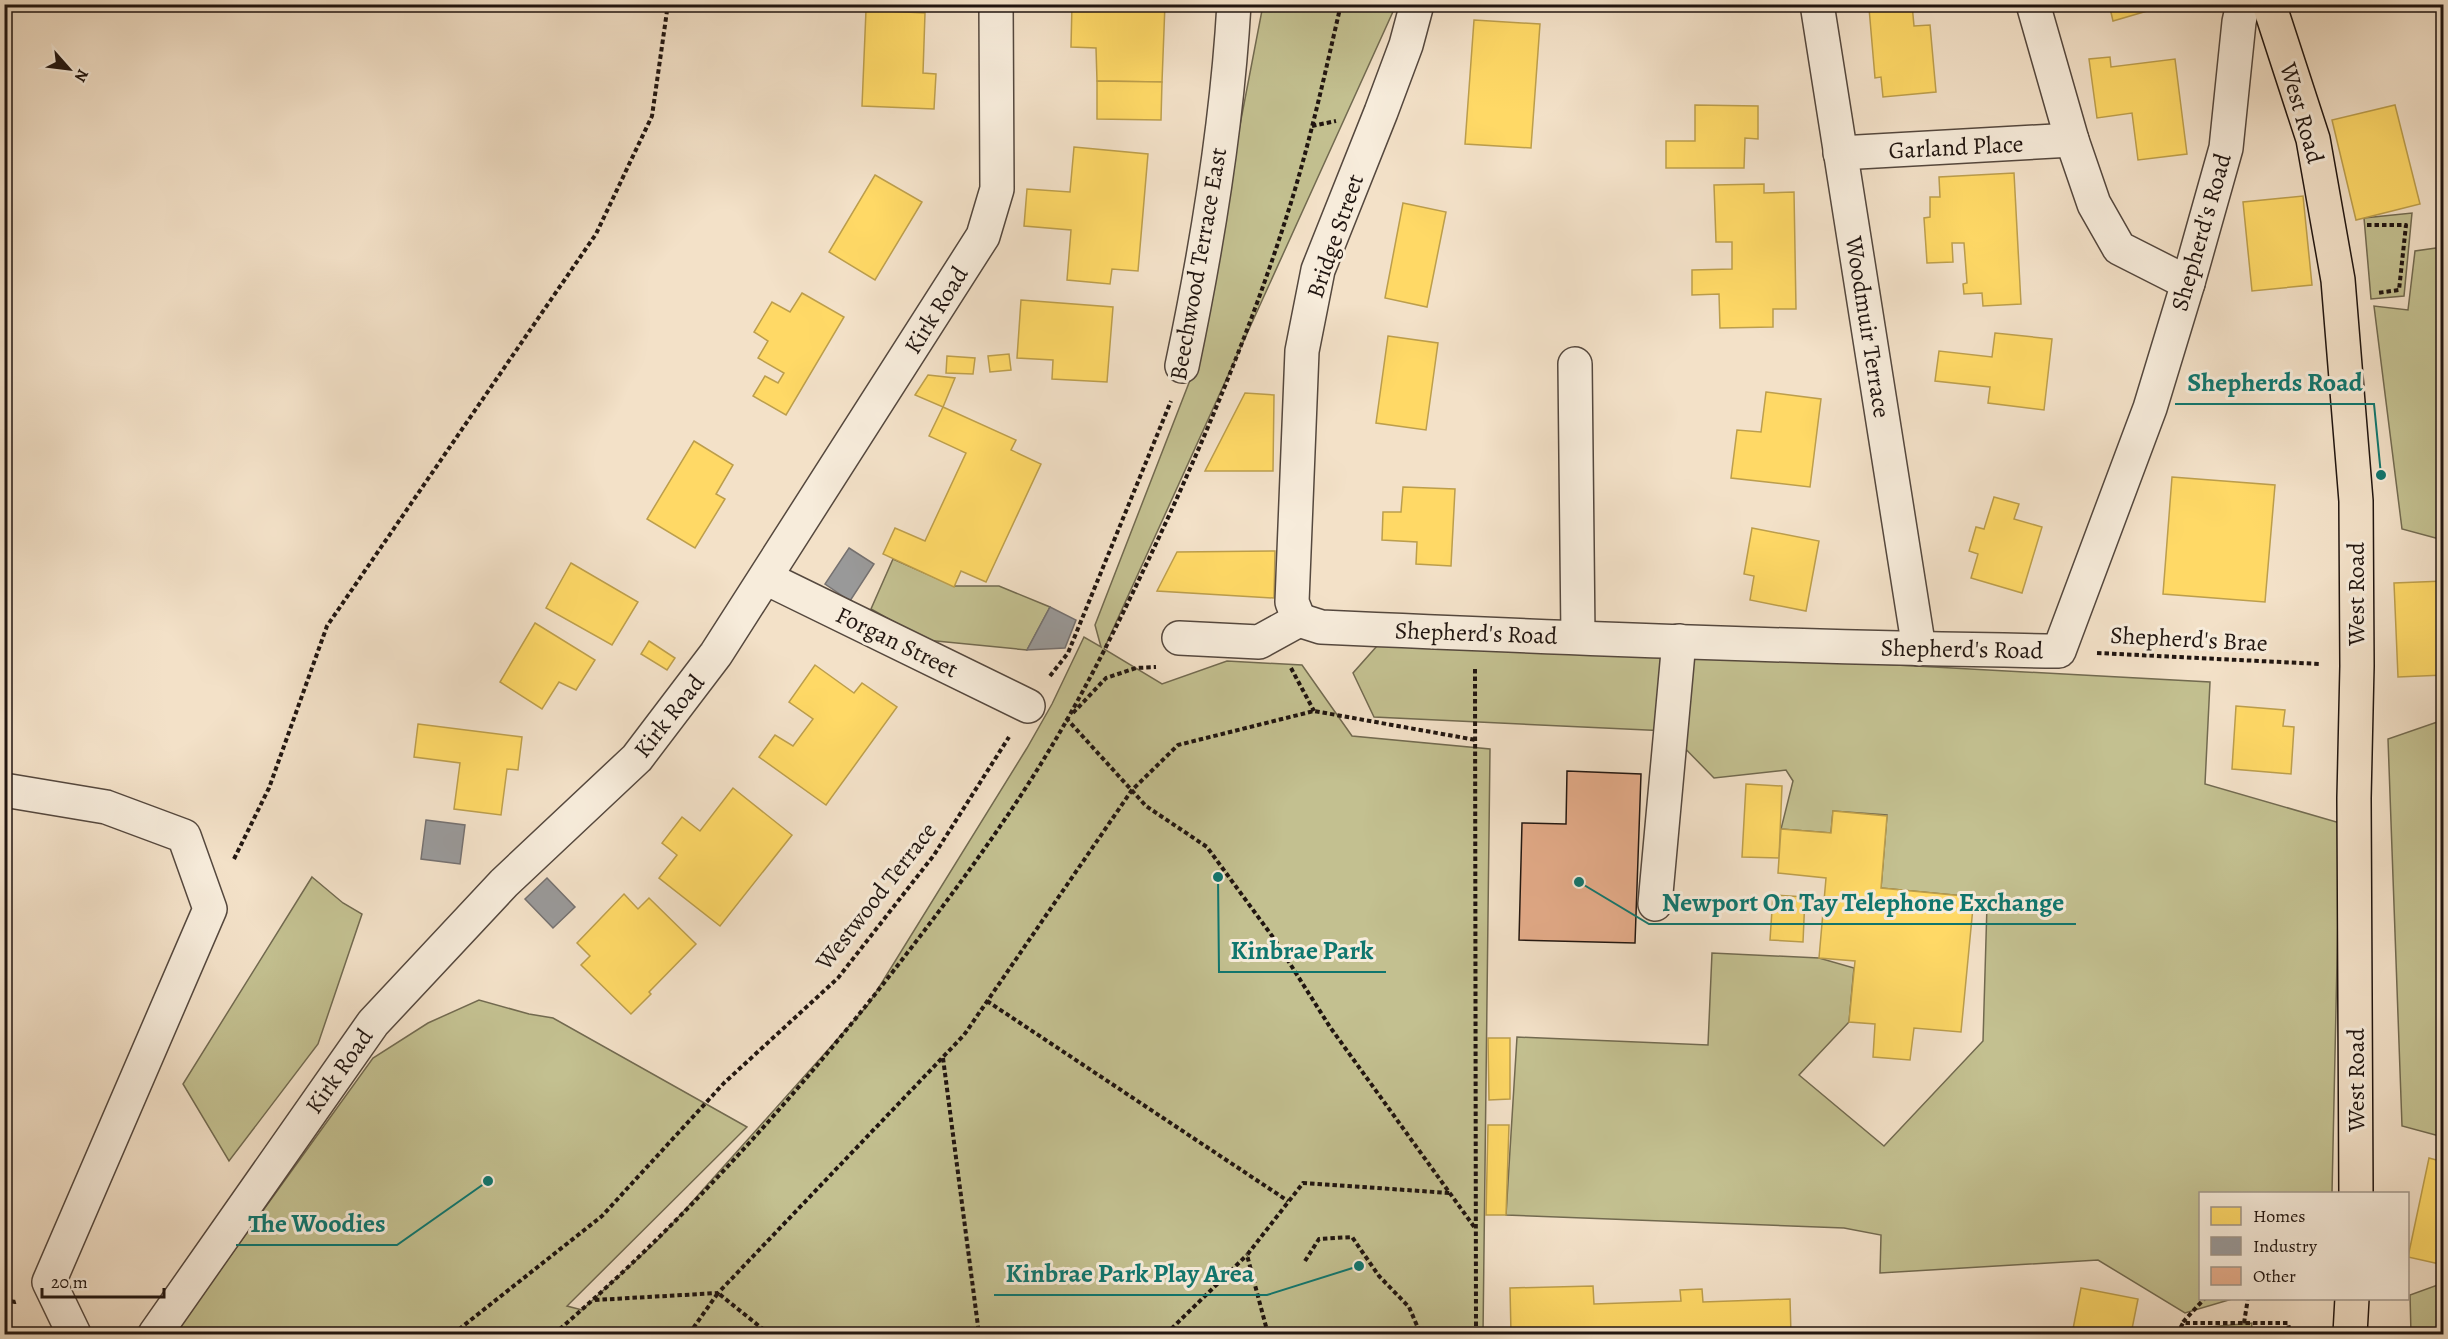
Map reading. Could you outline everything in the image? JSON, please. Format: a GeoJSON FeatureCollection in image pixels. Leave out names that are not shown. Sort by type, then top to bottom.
{"type":"FeatureCollection","features":[{"type":"Feature","properties":{"kind":"main road","name":"West Road"},"geometry":{"type":"LineString","coordinates":[[2270,4],[2313,139],[2338,280],[2355,501],[2356,1192]]}},
{"type":"Feature","properties":{"kind":"main road"},"geometry":{"type":"LineString","coordinates":[[2350,1335],[2352,1300]]}},
{"type":"Feature","properties":{"kind":"street","name":"Kirk Road"},"geometry":{"type":"LineString","coordinates":[[155,1335],[373,1023],[504,883],[637,758],[716,654],[983,236],[998,189],[996,4]]}},
{"type":"Feature","properties":{"kind":"street","name":"Beechwood Terrace East"},"geometry":{"type":"LineString","coordinates":[[1182,366],[1201,276],[1228,95],[1234,4]]}},
{"type":"Feature","properties":{"kind":"street","name":"Bridge Street"},"geometry":{"type":"LineString","coordinates":[[1299,620],[1293,602],[1302,351],[1318,270],[1406,45],[1417,4]]}},
{"type":"Feature","properties":{"kind":"street","name":"Woodmuir Terrace"},"geometry":{"type":"LineString","coordinates":[[1817,4],[1918,649]]}},
{"type":"Feature","properties":{"kind":"street"},"geometry":{"type":"LineString","coordinates":[[2033,4],[2072,140],[2094,204],[2119,248],[2188,283]]}},
{"type":"Feature","properties":{"kind":"street","name":"Shepherd's Road"},"geometry":{"type":"LineString","coordinates":[[1299,620],[1321,627],[1475,634],[1918,649],[2059,651],[2150,408],[2188,283],[2226,148],[2239,22],[2243,4]]}},
{"type":"Feature","properties":{"kind":"street","name":"Garland Place"},"geometry":{"type":"LineString","coordinates":[[1840,153],[2072,140]]}},
{"type":"Feature","properties":{"kind":"street"},"geometry":{"type":"LineString","coordinates":[[1575,364],[1578,637]]}},
{"type":"Feature","properties":{"kind":"street","name":"Forgan Street"},"geometry":{"type":"LineString","coordinates":[[766,578],[1028,706]]}},
{"type":"Feature","properties":{"kind":"street"},"geometry":{"type":"LineString","coordinates":[[1179,638],[1259,642],[1299,620]]}},
{"type":"Feature","properties":{"kind":"street"},"geometry":{"type":"LineString","coordinates":[[1655,904],[1679,641]]}},
{"type":"Feature","properties":{"kind":"street"},"geometry":{"type":"LineString","coordinates":[[4,790],[106,807],[184,836],[210,909],[49,1282],[74,1335]]}},
{"type":"Feature","properties":{"kind":"path"},"geometry":{"type":"LineString","coordinates":[[210,909],[268,788],[327,626],[596,234],[652,116],[668,4]]}},
{"type":"Feature","properties":{"kind":"path"},"geometry":{"type":"LineString","coordinates":[[554,1335],[685,1214],[770,1122],[847,1032],[980,856],[1068,718],[1132,597],[1202,443],[1242,343],[1292,197],[1320,99],[1341,4]]}},
{"type":"Feature","properties":{"kind":"path"},"geometry":{"type":"LineString","coordinates":[[2357,225],[2406,225],[2399,290],[2366,295]]}},
{"type":"Feature","properties":{"kind":"path","name":"Beechwood Terrace East"},"geometry":{"type":"LineString","coordinates":[[1028,706],[1068,653],[1178,386],[1182,366]]}},
{"type":"Feature","properties":{"kind":"path"},"geometry":{"type":"LineString","coordinates":[[1475,634],[1476,1335]]}},
{"type":"Feature","properties":{"kind":"path","name":"Shepherd's Brae"},"geometry":{"type":"LineString","coordinates":[[2059,651],[2318,663]]}},
{"type":"Feature","properties":{"kind":"path"},"geometry":{"type":"LineString","coordinates":[[1286,660],[1314,711]]}},
{"type":"Feature","properties":{"kind":"path","name":"Westwood Terrace"},"geometry":{"type":"LineString","coordinates":[[453,1335],[602,1216],[724,1083],[838,978],[934,855],[1028,706]]}},
{"type":"Feature","properties":{"kind":"path"},"geometry":{"type":"LineString","coordinates":[[689,1335],[718,1293],[964,1035],[1132,790],[1178,745],[1314,711],[1476,741]]}},
{"type":"Feature","properties":{"kind":"path"},"geometry":{"type":"LineString","coordinates":[[1068,718],[1146,806],[1207,848],[1275,940],[1330,1027],[1476,1229]]}},
{"type":"Feature","properties":{"kind":"path"},"geometry":{"type":"LineString","coordinates":[[987,1001],[1288,1201]]}},
{"type":"Feature","properties":{"kind":"path"},"geometry":{"type":"LineString","coordinates":[[942,1057],[979,1335]]}},
{"type":"Feature","properties":{"kind":"path"},"geometry":{"type":"LineString","coordinates":[[1166,1335],[1248,1256],[1303,1183],[1450,1193]]}},
{"type":"Feature","properties":{"kind":"path"},"geometry":{"type":"LineString","coordinates":[[1305,1261],[1318,1239],[1352,1237],[1379,1276],[1410,1307],[1418,1328],[1430,1335]]}},
{"type":"Feature","properties":{"kind":"path"},"geometry":{"type":"LineString","coordinates":[[1248,1256],[1268,1335]]}},
{"type":"Feature","properties":{"kind":"path"},"geometry":{"type":"LineString","coordinates":[[594,1300],[718,1293],[769,1335]]}},
{"type":"Feature","properties":{"kind":"path"},"geometry":{"type":"LineString","coordinates":[[2177,1335],[2183,1323],[2204,1300]]}},
{"type":"Feature","properties":{"kind":"path"},"geometry":{"type":"LineString","coordinates":[[2244,1323],[2248,1300]]}},
{"type":"Feature","properties":{"kind":"path"},"geometry":{"type":"LineString","coordinates":[[2183,1323],[2289,1323],[2290,1335]]}},
{"type":"Feature","properties":{"kind":"shaded area"},"geometry":{"type":"Polygon","coordinates":[[[1263,5],[1396,5],[1104,649],[1162,684],[1227,661],[1302,665],[1352,736],[1490,749],[1483,1334],[174,1334],[373,1058],[428,1023],[479,1000],[553,1018],[747,1127],[567,1306],[582,1310],[657,1241],[868,1005],[1027,748],[1052,704],[1084,637],[1101,647],[1095,625],[1192,375],[1263,5]]]}},
{"type":"Feature","properties":{"kind":"shaded area"},"geometry":{"type":"Polygon","coordinates":[[[2412,213],[2404,296],[2371,299],[2364,218],[2412,213]]]}},
{"type":"Feature","properties":{"kind":"shaded area"},"geometry":{"type":"Polygon","coordinates":[[[2444,247],[2443,540],[2402,529],[2374,306],[2408,310],[2415,251],[2444,247]]]}},
{"type":"Feature","properties":{"kind":"shaded area"},"geometry":{"type":"Polygon","coordinates":[[[893,559],[954,586],[999,586],[1050,607],[1027,650],[926,640],[871,609],[893,559]]]}},
{"type":"Feature","properties":{"kind":"shaded area"},"geometry":{"type":"Polygon","coordinates":[[[1385,637],[2210,682],[2205,784],[2340,823],[2332,1192],[2199,1192],[2199,1300],[2229,1300],[2185,1313],[2098,1260],[1880,1273],[1881,1235],[1844,1228],[1506,1215],[1517,1037],[1708,1045],[1712,953],[1819,958],[1854,968],[1849,1022],[1799,1075],[1884,1146],[1983,1041],[1987,905],[1974,897],[1881,888],[1887,815],[1833,811],[1831,833],[1781,829],[1793,781],[1786,770],[1714,778],[1668,731],[1374,717],[1353,673],[1385,637]]]}},
{"type":"Feature","properties":{"kind":"shaded area"},"geometry":{"type":"Polygon","coordinates":[[[2444,720],[2443,1137],[2402,1126],[2388,739],[2444,720]]]}},
{"type":"Feature","properties":{"kind":"shaded area"},"geometry":{"type":"Polygon","coordinates":[[[312,877],[343,903],[362,914],[318,1044],[229,1161],[183,1084],[312,877]]]}},
{"type":"Feature","properties":{"kind":"shaded area"},"geometry":{"type":"Polygon","coordinates":[[[2443,1283],[2443,1334],[2411,1334],[2410,1295],[2443,1283]]]}},
{"type":"Feature","properties":{"kind":"shaded area"},"geometry":{"type":"Polygon","coordinates":[[[2252,1323],[2251,1334],[2184,1334],[2188,1329],[2252,1323]]]}},
{"type":"Feature","properties":{"kind":"building: Homes"},"geometry":{"type":"Polygon","coordinates":[[[1072,4],[1165,4],[1162,82],[1097,81],[1096,48],[1071,47],[1072,4]]]}},
{"type":"Feature","properties":{"kind":"building: Homes"},"geometry":{"type":"Polygon","coordinates":[[[1912,4],[1914,26],[1930,25],[1936,92],[1883,97],[1881,77],[1875,78],[1869,8],[1912,4]]]}},
{"type":"Feature","properties":{"kind":"building: Homes"},"geometry":{"type":"Polygon","coordinates":[[[2109,4],[2160,4],[2161,7],[2113,21],[2109,4]]]}},
{"type":"Feature","properties":{"kind":"building: Homes"},"geometry":{"type":"Polygon","coordinates":[[[866,10],[925,13],[923,73],[936,74],[934,109],[862,106],[866,10]]]}},
{"type":"Feature","properties":{"kind":"building: Homes"},"geometry":{"type":"Polygon","coordinates":[[[1474,20],[1540,24],[1531,148],[1465,144],[1474,20]]]}},
{"type":"Feature","properties":{"kind":"building: Homes"},"geometry":{"type":"Polygon","coordinates":[[[2110,57],[2111,67],[2175,59],[2187,154],[2138,160],[2132,113],[2097,118],[2089,59],[2110,57]]]}},
{"type":"Feature","properties":{"kind":"building: Homes"},"geometry":{"type":"Polygon","coordinates":[[[1097,81],[1162,82],[1161,120],[1097,119],[1097,81]]]}},
{"type":"Feature","properties":{"kind":"building: Homes"},"geometry":{"type":"Polygon","coordinates":[[[1695,105],[1758,106],[1758,139],[1745,138],[1744,168],[1666,168],[1666,141],[1695,141],[1695,105]]]}},
{"type":"Feature","properties":{"kind":"building: Homes"},"geometry":{"type":"Polygon","coordinates":[[[2395,105],[2420,204],[2356,220],[2332,120],[2395,105]]]}},
{"type":"Feature","properties":{"kind":"building: Homes"},"geometry":{"type":"Polygon","coordinates":[[[1074,147],[1148,154],[1138,271],[1112,269],[1110,284],[1067,280],[1071,230],[1024,226],[1027,189],[1070,192],[1074,147]]]}},
{"type":"Feature","properties":{"kind":"building: Homes"},"geometry":{"type":"Polygon","coordinates":[[[2014,173],[2021,304],[1983,306],[1982,293],[1964,294],[1963,284],[1967,283],[1964,243],[1952,243],[1953,262],[1927,263],[1924,218],[1930,217],[1930,197],[1940,197],[1939,177],[2014,173]]]}},
{"type":"Feature","properties":{"kind":"building: Homes"},"geometry":{"type":"Polygon","coordinates":[[[875,175],[922,202],[875,280],[829,252],[875,175]]]}},
{"type":"Feature","properties":{"kind":"building: Homes"},"geometry":{"type":"Polygon","coordinates":[[[1764,184],[1764,193],[1794,192],[1796,309],[1773,309],[1773,327],[1720,328],[1719,294],[1692,295],[1692,270],[1732,269],[1732,242],[1716,242],[1714,185],[1764,184]]]}},
{"type":"Feature","properties":{"kind":"building: Homes"},"geometry":{"type":"Polygon","coordinates":[[[2303,196],[2312,285],[2252,291],[2243,202],[2303,196]]]}},
{"type":"Feature","properties":{"kind":"building: Homes"},"geometry":{"type":"Polygon","coordinates":[[[1403,203],[1446,212],[1427,307],[1385,298],[1403,203]]]}},
{"type":"Feature","properties":{"kind":"building: Homes"},"geometry":{"type":"Polygon","coordinates":[[[802,293],[844,317],[786,415],[753,396],[765,376],[778,383],[784,373],[758,358],[768,341],[754,332],[772,302],[790,312],[802,293]]]}},
{"type":"Feature","properties":{"kind":"building: Homes"},"geometry":{"type":"Polygon","coordinates":[[[1021,300],[1113,307],[1107,382],[1052,379],[1053,360],[1017,358],[1021,300]]]}},
{"type":"Feature","properties":{"kind":"building: Homes"},"geometry":{"type":"Polygon","coordinates":[[[1995,333],[2052,339],[2044,410],[1988,403],[1990,387],[1935,381],[1939,351],[1992,357],[1995,333]]]}},
{"type":"Feature","properties":{"kind":"building: Homes"},"geometry":{"type":"Polygon","coordinates":[[[1388,336],[1438,343],[1426,430],[1376,423],[1388,336]]]}},
{"type":"Feature","properties":{"kind":"building: Homes"},"geometry":{"type":"Polygon","coordinates":[[[1009,354],[1011,370],[990,372],[988,356],[1009,354]]]}},
{"type":"Feature","properties":{"kind":"building: Homes"},"geometry":{"type":"Polygon","coordinates":[[[947,356],[975,358],[973,374],[946,373],[947,356]]]}},
{"type":"Feature","properties":{"kind":"building: Homes"},"geometry":{"type":"Polygon","coordinates":[[[928,375],[955,378],[943,407],[915,395],[928,375]]]}},
{"type":"Feature","properties":{"kind":"building: Homes"},"geometry":{"type":"Polygon","coordinates":[[[1766,392],[1821,399],[1810,487],[1731,478],[1737,430],[1761,432],[1766,392]]]}},
{"type":"Feature","properties":{"kind":"building: Homes"},"geometry":{"type":"Polygon","coordinates":[[[1245,393],[1274,395],[1273,471],[1205,471],[1245,393]]]}},
{"type":"Feature","properties":{"kind":"building: Homes"},"geometry":{"type":"Polygon","coordinates":[[[943,407],[1016,440],[1011,450],[1041,464],[986,582],[961,571],[954,587],[883,554],[895,528],[925,541],[966,453],[929,436],[943,407]]]}},
{"type":"Feature","properties":{"kind":"building: Homes"},"geometry":{"type":"Polygon","coordinates":[[[694,441],[733,465],[716,494],[725,499],[695,548],[647,519],[694,441]]]}},
{"type":"Feature","properties":{"kind":"building: Homes"},"geometry":{"type":"Polygon","coordinates":[[[2172,477],[2275,485],[2265,602],[2163,594],[2172,477]]]}},
{"type":"Feature","properties":{"kind":"building: Homes"},"geometry":{"type":"Polygon","coordinates":[[[1403,487],[1455,489],[1451,566],[1416,564],[1417,542],[1382,540],[1383,512],[1401,512],[1403,487]]]}},
{"type":"Feature","properties":{"kind":"building: Homes"},"geometry":{"type":"Polygon","coordinates":[[[1994,497],[2019,504],[2014,519],[2042,527],[2022,593],[1971,578],[1978,554],[1969,551],[1976,527],[1984,529],[1994,497]]]}},
{"type":"Feature","properties":{"kind":"building: Homes"},"geometry":{"type":"Polygon","coordinates":[[[1752,528],[1819,541],[1806,611],[1750,600],[1754,576],[1744,574],[1752,528]]]}},
{"type":"Feature","properties":{"kind":"building: Homes"},"geometry":{"type":"Polygon","coordinates":[[[1275,551],[1274,598],[1157,591],[1177,552],[1275,551]]]}},
{"type":"Feature","properties":{"kind":"building: Homes"},"geometry":{"type":"Polygon","coordinates":[[[571,563],[638,602],[612,645],[546,608],[571,563]]]}},
{"type":"Feature","properties":{"kind":"building: Homes"},"geometry":{"type":"Polygon","coordinates":[[[2444,581],[2444,675],[2398,677],[2394,583],[2444,581]]]}},
{"type":"Feature","properties":{"kind":"building: Homes"},"geometry":{"type":"Polygon","coordinates":[[[535,623],[595,660],[576,690],[559,682],[542,709],[500,682],[535,623]]]}},
{"type":"Feature","properties":{"kind":"building: Homes"},"geometry":{"type":"Polygon","coordinates":[[[649,641],[675,658],[667,670],[641,654],[649,641]]]}},
{"type":"Feature","properties":{"kind":"building: Homes"},"geometry":{"type":"Polygon","coordinates":[[[815,665],[854,693],[862,683],[897,707],[826,805],[759,757],[775,735],[793,746],[813,719],[789,702],[815,665]]]}},
{"type":"Feature","properties":{"kind":"building: Homes"},"geometry":{"type":"Polygon","coordinates":[[[2236,706],[2285,710],[2283,726],[2294,727],[2291,774],[2232,769],[2236,706]]]}},
{"type":"Feature","properties":{"kind":"building: Homes"},"geometry":{"type":"Polygon","coordinates":[[[418,724],[522,737],[518,770],[507,769],[501,815],[454,809],[460,763],[414,757],[418,724]]]}},
{"type":"Feature","properties":{"kind":"building: Homes"},"geometry":{"type":"Polygon","coordinates":[[[1746,784],[1782,786],[1779,858],[1742,857],[1746,784]]]}},
{"type":"Feature","properties":{"kind":"building: Homes"},"geometry":{"type":"Polygon","coordinates":[[[733,788],[792,835],[720,926],[659,878],[677,855],[662,843],[682,817],[700,831],[733,788]]]}},
{"type":"Feature","properties":{"kind":"building: Homes"},"geometry":{"type":"Polygon","coordinates":[[[1833,811],[1887,816],[1881,888],[1974,897],[1961,1032],[1914,1028],[1910,1060],[1873,1057],[1875,1024],[1849,1022],[1855,961],[1819,958],[1826,878],[1778,873],[1781,829],[1831,833],[1833,811]]]}},
{"type":"Feature","properties":{"kind":"building: Homes"},"geometry":{"type":"Polygon","coordinates":[[[624,894],[638,909],[649,898],[696,944],[631,1014],[581,965],[590,956],[577,943],[624,894]]]}},
{"type":"Feature","properties":{"kind":"building: Homes"},"geometry":{"type":"Polygon","coordinates":[[[1773,895],[1805,897],[1803,942],[1770,940],[1773,895]]]}},
{"type":"Feature","properties":{"kind":"building: Homes"},"geometry":{"type":"Polygon","coordinates":[[[1488,1038],[1510,1038],[1510,1099],[1489,1100],[1488,1038]]]}},
{"type":"Feature","properties":{"kind":"building: Homes"},"geometry":{"type":"Polygon","coordinates":[[[1488,1125],[1509,1125],[1506,1215],[1486,1215],[1488,1125]]]}},
{"type":"Feature","properties":{"kind":"building: Homes"},"geometry":{"type":"Polygon","coordinates":[[[2429,1158],[2444,1162],[2444,1265],[2409,1257],[2429,1158]]]}},
{"type":"Feature","properties":{"kind":"building: Homes"},"geometry":{"type":"Polygon","coordinates":[[[1593,1286],[1594,1304],[1681,1301],[1680,1290],[1702,1289],[1703,1302],[1790,1299],[1791,1334],[1590,1334],[1590,1332],[1511,1334],[1510,1288],[1593,1286]]]}},
{"type":"Feature","properties":{"kind":"building: Homes"},"geometry":{"type":"Polygon","coordinates":[[[2081,1288],[2138,1299],[2131,1334],[2072,1334],[2081,1288]]]}},
{"type":"Feature","properties":{"kind":"building: Industry"},"geometry":{"type":"Polygon","coordinates":[[[849,548],[874,564],[850,601],[825,584],[849,548]]]}},
{"type":"Feature","properties":{"kind":"building: Industry"},"geometry":{"type":"Polygon","coordinates":[[[1050,607],[1076,620],[1065,648],[1027,650],[1050,607]]]}},
{"type":"Feature","properties":{"kind":"building: Industry"},"geometry":{"type":"Polygon","coordinates":[[[426,820],[465,825],[460,864],[421,859],[426,820]]]}},
{"type":"Feature","properties":{"kind":"building: Industry"},"geometry":{"type":"Polygon","coordinates":[[[547,878],[575,907],[553,928],[525,899],[547,878]]]}},
{"type":"Feature","properties":{"kind":"building: Other"},"geometry":{"type":"Polygon","coordinates":[[[1567,771],[1641,774],[1635,943],[1519,940],[1522,823],[1566,824],[1567,771]]]}},
{"type":"Feature","properties":{"kind":"place","name":"Shepherds Road"},"geometry":{"type":"Point","coordinates":[2381,475]}},
{"type":"Feature","properties":{"kind":"place","name":"Kinbrae Park"},"geometry":{"type":"Point","coordinates":[1218,877]}},
{"type":"Feature","properties":{"kind":"place","name":"Newport On Tay Telephone Exchange"},"geometry":{"type":"Point","coordinates":[1579,882]}},
{"type":"Feature","properties":{"kind":"place","name":"The Woodies"},"geometry":{"type":"Point","coordinates":[488,1181]}},
{"type":"Feature","properties":{"kind":"place","name":"Kinbrae Park Play Area"},"geometry":{"type":"Point","coordinates":[1359,1266]}}]}
